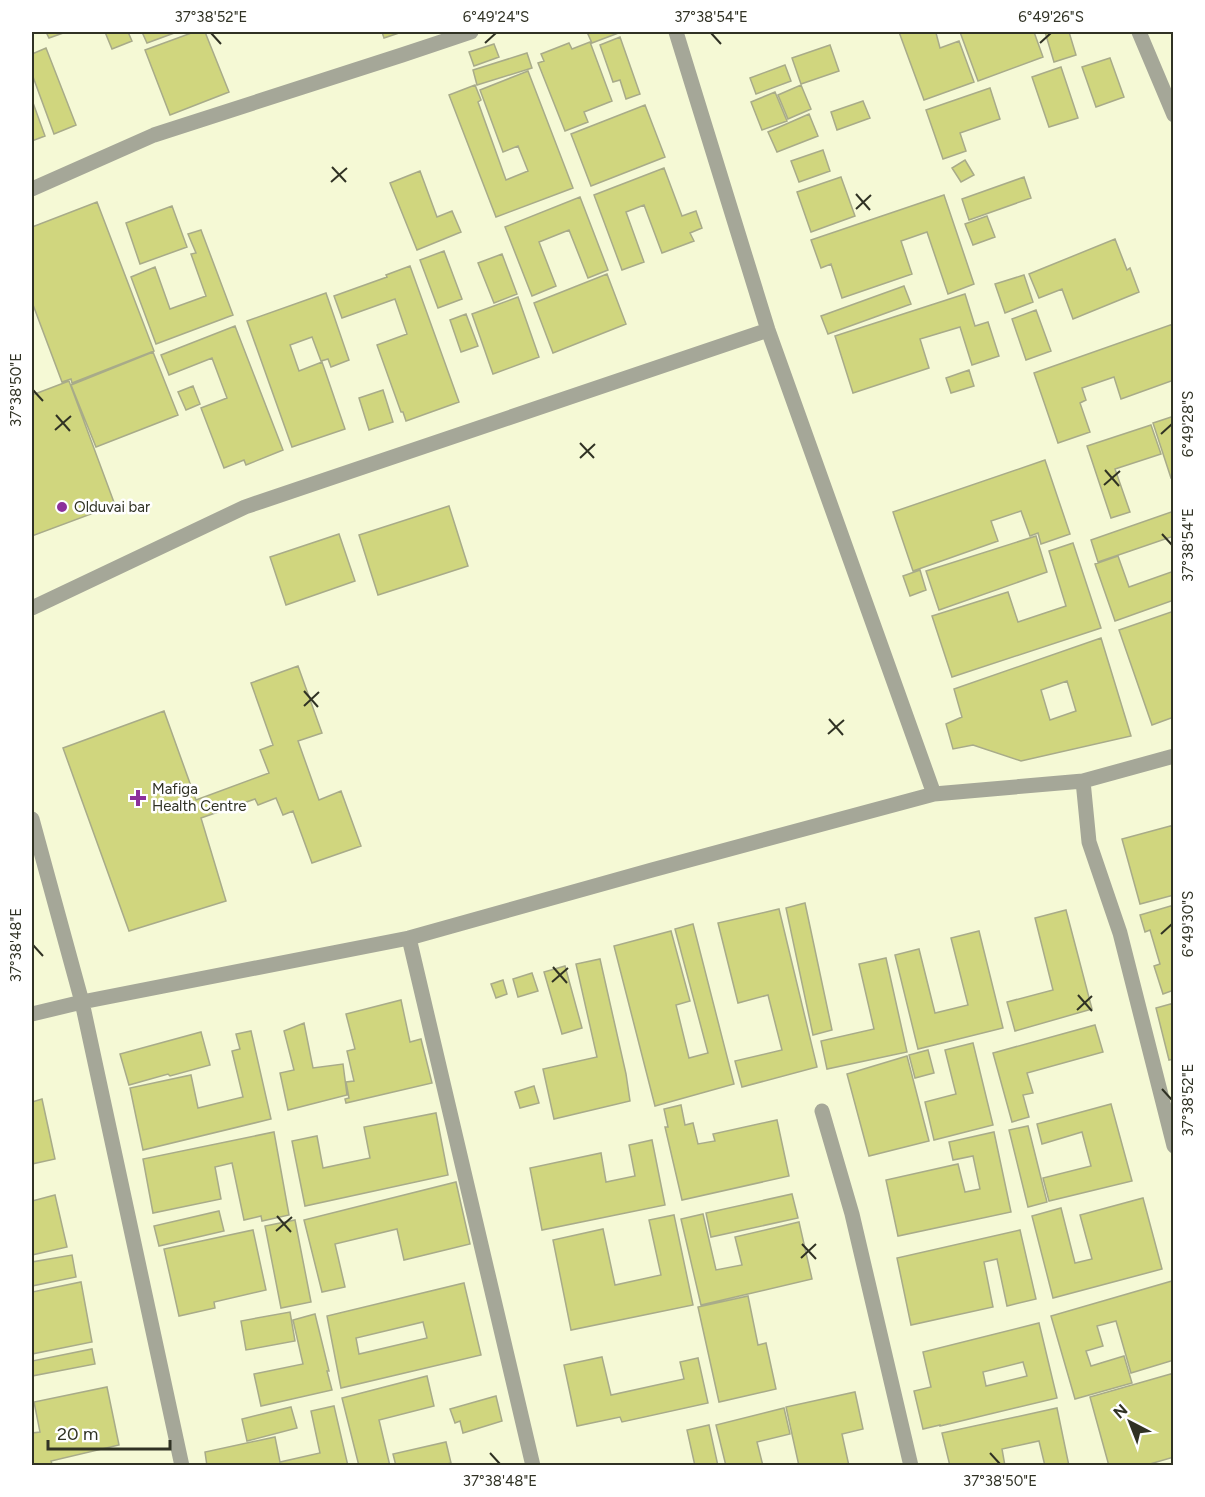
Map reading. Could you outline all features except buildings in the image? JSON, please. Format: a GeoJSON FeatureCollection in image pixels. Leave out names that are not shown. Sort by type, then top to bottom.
{"type":"FeatureCollection","features":[{"type":"Feature","properties":{"kind":"street"},"geometry":{"type":"LineString","coordinates":[[32,189],[154,135],[471,32]]}},
{"type":"Feature","properties":{"kind":"street"},"geometry":{"type":"LineString","coordinates":[[676,32],[768,330],[934,794]]}},
{"type":"Feature","properties":{"kind":"street"},"geometry":{"type":"LineString","coordinates":[[1145,33],[1173,115]]}},
{"type":"Feature","properties":{"kind":"street"},"geometry":{"type":"LineString","coordinates":[[32,608],[245,507],[768,330]]}},
{"type":"Feature","properties":{"kind":"street"},"geometry":{"type":"LineString","coordinates":[[32,1014],[82,1002],[409,938],[934,794],[1083,781],[1173,756]]}},
{"type":"Feature","properties":{"kind":"street"},"geometry":{"type":"LineString","coordinates":[[1083,781],[1089,842],[1120,933],[1173,1146]]}},
{"type":"Feature","properties":{"kind":"street"},"geometry":{"type":"LineString","coordinates":[[32,819],[82,1002],[182,1466]]}},
{"type":"Feature","properties":{"kind":"street"},"geometry":{"type":"LineString","coordinates":[[409,938],[533,1466]]}},
{"type":"Feature","properties":{"kind":"street"},"geometry":{"type":"LineString","coordinates":[[822,1111],[852,1214],[911,1466]]}},
{"type":"Feature","properties":{"kind":"place","name":"Olduvai bar"},"geometry":{"type":"Point","coordinates":[62,507]}},
{"type":"Feature","properties":{"kind":"place","name":"Mafiga Health Centre"},"geometry":{"type":"Point","coordinates":[138,798]}}]}
